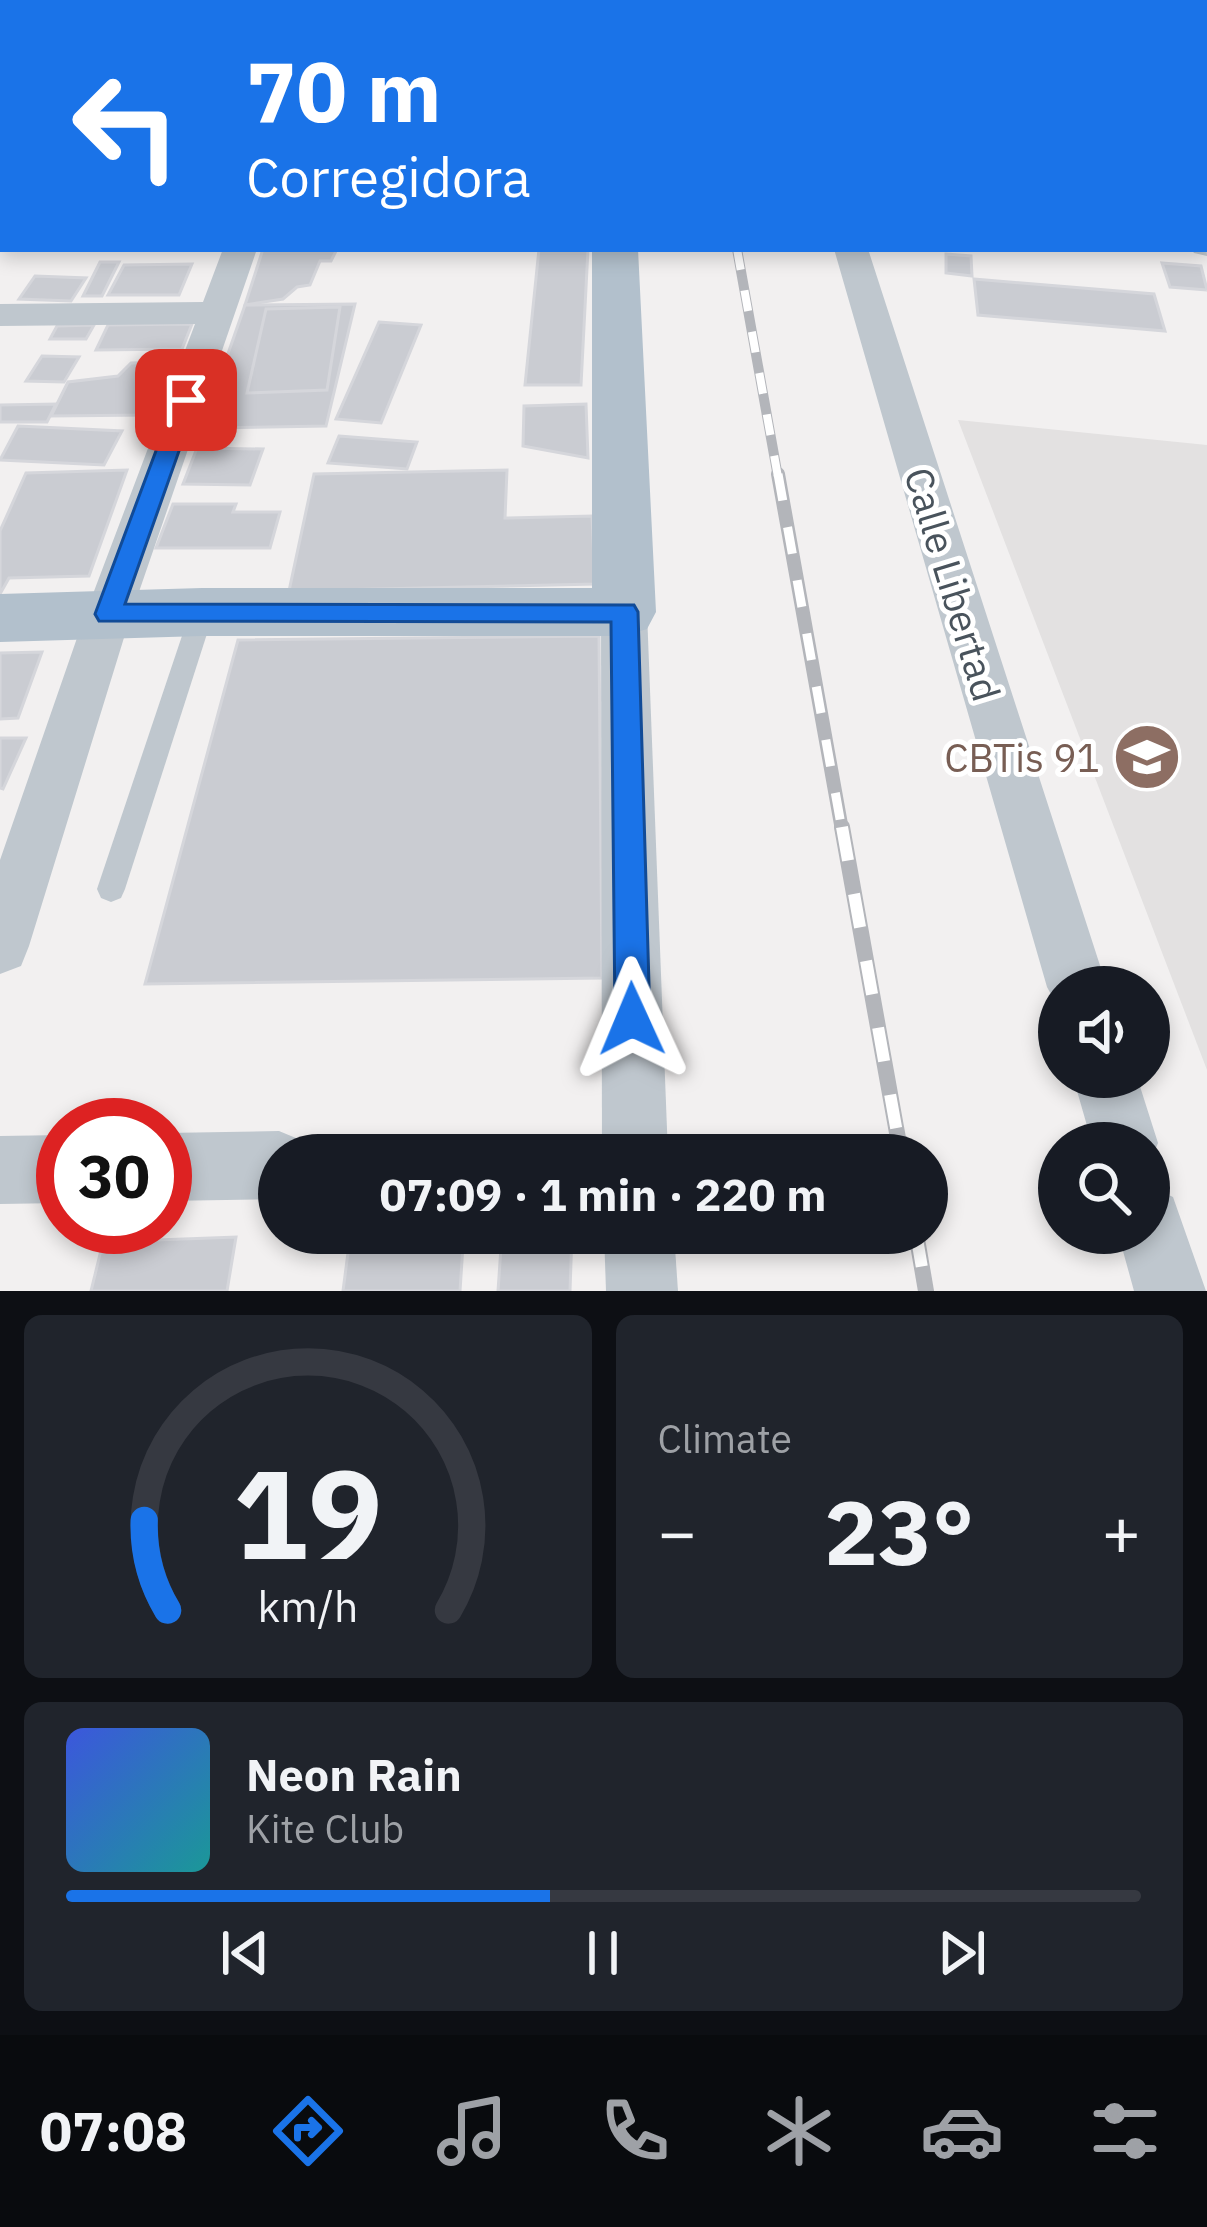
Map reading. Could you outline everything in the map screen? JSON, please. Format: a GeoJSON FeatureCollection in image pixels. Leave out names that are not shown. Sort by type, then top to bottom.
{"type":"FeatureCollection","features":[{"type":"Feature","properties":{"kind":"main road"},"geometry":{"type":"LineString","coordinates":[[0,618],[202,612],[624,612],[615,252]]}},
{"type":"Feature","properties":{"kind":"street"},"geometry":{"type":"LineString","coordinates":[[0,946],[108,614],[239,252]]}},
{"type":"Feature","properties":{"kind":"street","name":"Calle Libertad"},"geometry":{"type":"LineString","coordinates":[[851,252],[1071,966]]}},
{"type":"Feature","properties":{"kind":"street"},"geometry":{"type":"LineString","coordinates":[[0,315],[218,313]]}},
{"type":"Feature","properties":{"kind":"street"},"geometry":{"type":"LineString","coordinates":[[624,612],[635,1134]]}},
{"type":"Feature","properties":{"kind":"street"},"geometry":{"type":"LineString","coordinates":[[192,1167],[258,1165]]}},
{"type":"Feature","properties":{"kind":"street"},"geometry":{"type":"LineString","coordinates":[[0,1170],[36,1169]]}},
{"type":"Feature","properties":{"kind":"street"},"geometry":{"type":"LineString","coordinates":[[640,1254],[642,1291]]}},
{"type":"Feature","properties":{"kind":"street"},"geometry":{"type":"LineString","coordinates":[[1159,1254],[1170,1291]]}},
{"type":"Feature","properties":{"kind":"lane"},"geometry":{"type":"LineString","coordinates":[[111,890],[202,612]]}},
{"type":"Feature","properties":{"kind":"shaded area","name":"CBTis 91"},"geometry":{"type":"Polygon","coordinates":[[[958,420],[1207,445],[1207,1070],[958,420]]]}},
{"type":"Feature","properties":{"kind":"building"},"geometry":{"type":"Polygon","coordinates":[[[262,252],[336,252],[331,261],[320,261],[310,285],[297,287],[283,299],[245,305],[262,252]]]}},
{"type":"Feature","properties":{"kind":"building"},"geometry":{"type":"Polygon","coordinates":[[[539,252],[588,252],[581,385],[525,385],[539,252]]]}},
{"type":"Feature","properties":{"kind":"building"},"geometry":{"type":"Polygon","coordinates":[[[946,254],[971,256],[972,276],[946,273],[946,254]]]}},
{"type":"Feature","properties":{"kind":"building"},"geometry":{"type":"Polygon","coordinates":[[[100,262],[119,262],[102,296],[83,296],[100,262]]]}},
{"type":"Feature","properties":{"kind":"building"},"geometry":{"type":"Polygon","coordinates":[[[1162,263],[1201,266],[1207,290],[1170,287],[1162,263]]]}},
{"type":"Feature","properties":{"kind":"building"},"geometry":{"type":"Polygon","coordinates":[[[192,264],[179,295],[108,295],[124,265],[192,264]]]}},
{"type":"Feature","properties":{"kind":"building"},"geometry":{"type":"Polygon","coordinates":[[[35,276],[86,278],[71,301],[19,299],[35,276]]]}},
{"type":"Feature","properties":{"kind":"building"},"geometry":{"type":"Polygon","coordinates":[[[974,279],[1154,294],[1165,331],[978,315],[974,279]]]}},
{"type":"Feature","properties":{"kind":"building"},"geometry":{"type":"Polygon","coordinates":[[[355,304],[326,426],[202,428],[245,305],[355,304]]]}},
{"type":"Feature","properties":{"kind":"building"},"geometry":{"type":"Polygon","coordinates":[[[340,307],[327,390],[247,393],[266,309],[340,307]]]}},
{"type":"Feature","properties":{"kind":"building"},"geometry":{"type":"Polygon","coordinates":[[[379,322],[421,325],[381,423],[336,419],[379,322]]]}},
{"type":"Feature","properties":{"kind":"building"},"geometry":{"type":"Polygon","coordinates":[[[192,324],[182,349],[96,350],[108,325],[192,324]]]}},
{"type":"Feature","properties":{"kind":"building"},"geometry":{"type":"Polygon","coordinates":[[[94,325],[86,339],[50,339],[57,326],[94,325]]]}},
{"type":"Feature","properties":{"kind":"building"},"geometry":{"type":"Polygon","coordinates":[[[42,356],[79,357],[64,382],[26,381],[42,356]]]}},
{"type":"Feature","properties":{"kind":"building"},"geometry":{"type":"Polygon","coordinates":[[[171,362],[149,415],[51,416],[68,382],[118,376],[131,363],[171,362]]]}},
{"type":"Feature","properties":{"kind":"building"},"geometry":{"type":"Polygon","coordinates":[[[56,404],[47,422],[0,422],[0,405],[56,404]]]}},
{"type":"Feature","properties":{"kind":"building"},"geometry":{"type":"Polygon","coordinates":[[[586,404],[588,458],[523,446],[524,406],[586,404]]]}},
{"type":"Feature","properties":{"kind":"building"},"geometry":{"type":"Polygon","coordinates":[[[18,426],[122,431],[104,465],[0,460],[18,426]]]}},
{"type":"Feature","properties":{"kind":"building"},"geometry":{"type":"Polygon","coordinates":[[[339,436],[417,442],[407,469],[328,463],[339,436]]]}},
{"type":"Feature","properties":{"kind":"building"},"geometry":{"type":"Polygon","coordinates":[[[197,448],[263,449],[250,485],[183,484],[197,448]]]}},
{"type":"Feature","properties":{"kind":"building"},"geometry":{"type":"Polygon","coordinates":[[[127,470],[89,576],[9,578],[0,594],[0,531],[26,473],[127,470]]]}},
{"type":"Feature","properties":{"kind":"building"},"geometry":{"type":"Polygon","coordinates":[[[507,470],[505,518],[592,516],[595,584],[289,591],[314,474],[507,470]]]}},
{"type":"Feature","properties":{"kind":"building"},"geometry":{"type":"Polygon","coordinates":[[[173,504],[236,504],[233,512],[280,512],[270,548],[156,548],[173,504]]]}},
{"type":"Feature","properties":{"kind":"building"},"geometry":{"type":"Polygon","coordinates":[[[599,636],[602,978],[145,984],[238,640],[599,636]]]}},
{"type":"Feature","properties":{"kind":"building"},"geometry":{"type":"Polygon","coordinates":[[[42,652],[18,718],[0,719],[0,653],[42,652]]]}},
{"type":"Feature","properties":{"kind":"building"},"geometry":{"type":"Polygon","coordinates":[[[0,738],[26,738],[3,789],[0,788],[0,738]]]}},
{"type":"Feature","properties":{"kind":"building"},"geometry":{"type":"Polygon","coordinates":[[[236,1237],[227,1291],[91,1291],[100,1254],[192,1254],[192,1239],[236,1237]]]}},
{"type":"Feature","properties":{"kind":"building"},"geometry":{"type":"Polygon","coordinates":[[[348,1254],[462,1254],[460,1291],[343,1291],[348,1254]]]}},
{"type":"Feature","properties":{"kind":"building"},"geometry":{"type":"Polygon","coordinates":[[[501,1254],[571,1254],[570,1291],[498,1291],[501,1254]]]}},
{"type":"Feature","properties":{"kind":"railway"},"geometry":{"type":"LineString","coordinates":[[738,252],[778,477]]}},
{"type":"Feature","properties":{"kind":"railway"},"geometry":{"type":"LineString","coordinates":[[778,474],[842,830]]}},
{"type":"Feature","properties":{"kind":"railway"},"geometry":{"type":"LineString","coordinates":[[842,827],[897,1134]]}},
{"type":"Feature","properties":{"kind":"railway"},"geometry":{"type":"LineString","coordinates":[[920,1254],[926,1291]]}},
{"type":"Feature","properties":{"kind":"place","name":"CBTis 91"},"geometry":{"type":"Point","coordinates":[1147,757]}},
{"type":"Feature","properties":{"kind":"route"},"geometry":{"type":"LineString","coordinates":[[186,400],[108,614],[624,612],[632,1019]]}}]}
